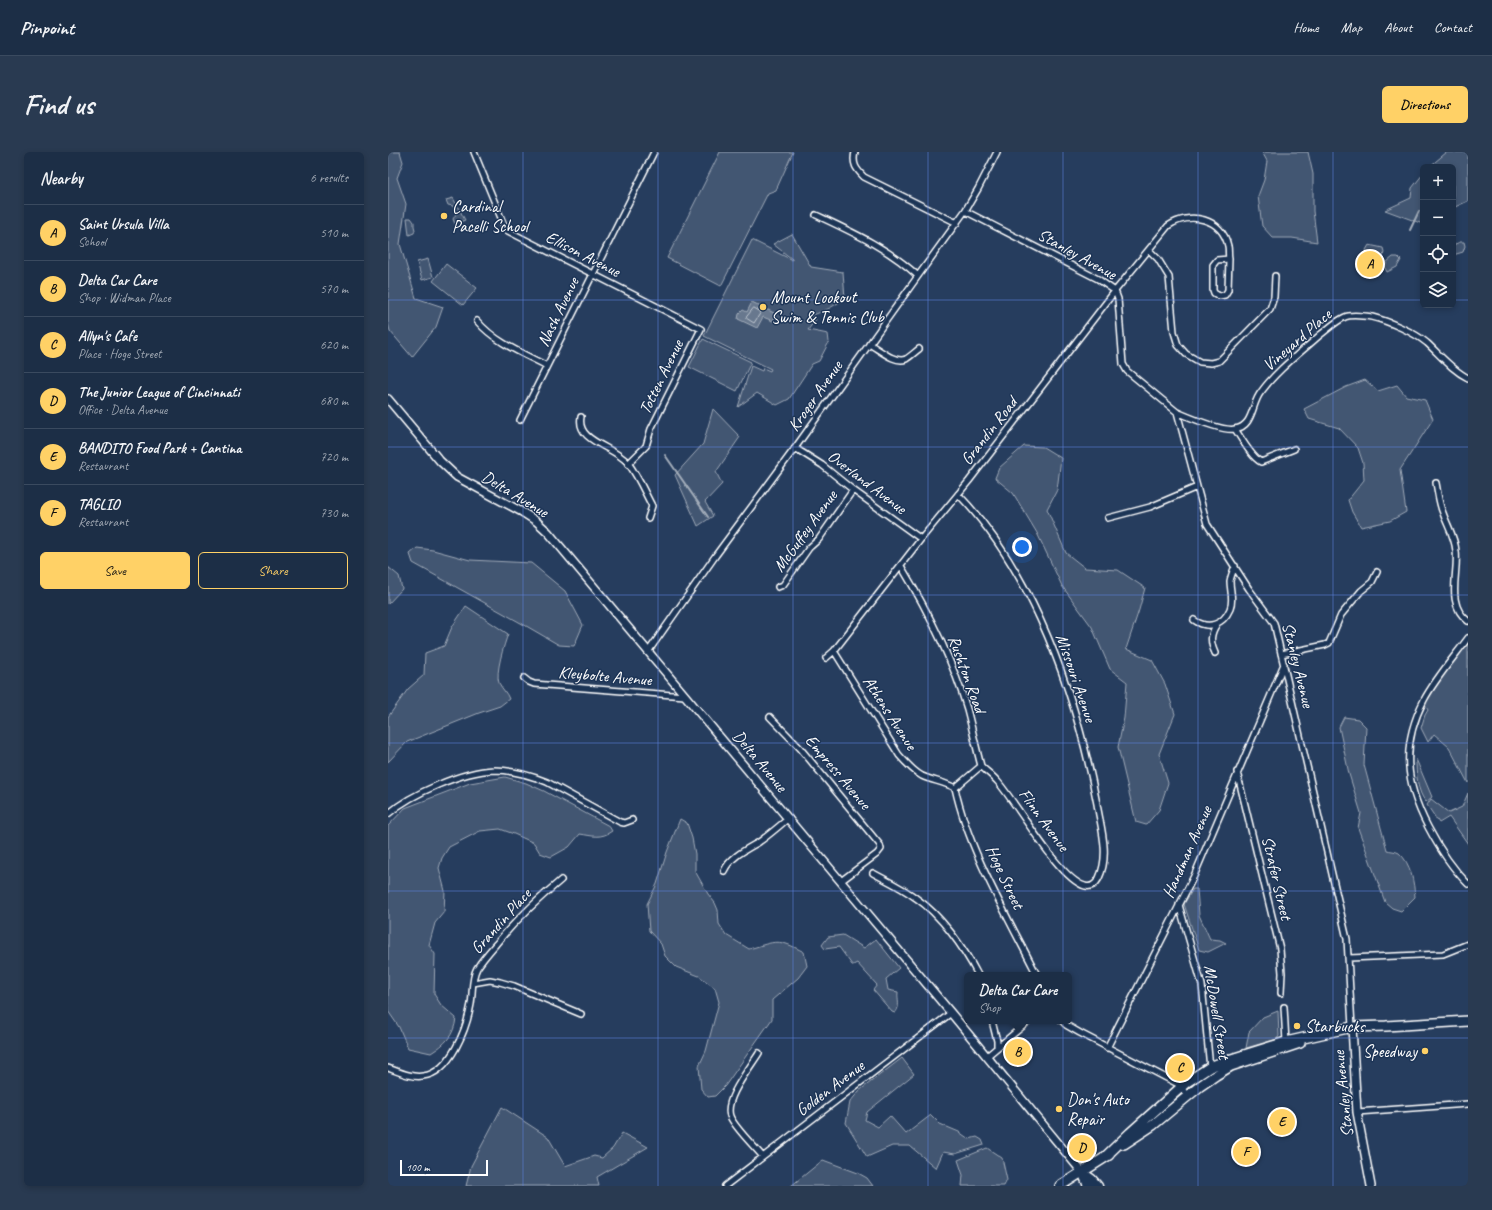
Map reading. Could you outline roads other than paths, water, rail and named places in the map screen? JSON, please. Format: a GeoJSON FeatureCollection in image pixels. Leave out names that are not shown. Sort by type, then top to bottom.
{"type":"FeatureCollection","features":[{"type":"Feature","properties":{"kind":"highway"},"geometry":{"type":"LineString","coordinates":[[1104,1158],[1182,1087],[1210,1068],[1225,1061],[1286,1042],[1352,1027],[1468,1022]]}},
{"type":"Feature","properties":{"kind":"highway"},"geometry":{"type":"LineString","coordinates":[[1060,1186],[1145,1130],[1214,1076],[1231,1066],[1296,1045],[1312,1037]]}},
{"type":"Feature","properties":{"kind":"highway"},"geometry":{"type":"LineString","coordinates":[[1145,1130],[1159,1110],[1181,1092],[1182,1087]]}},
{"type":"Feature","properties":{"kind":"main road","name":"Delta Avenue"},"geometry":{"type":"LineString","coordinates":[[388,399],[456,477],[522,512],[536,521],[548,532],[789,818],[1082,1172],[1092,1179],[1098,1186]]}},
{"type":"Feature","properties":{"kind":"main road","name":"Stanley Avenue"},"geometry":{"type":"LineString","coordinates":[[1352,1027],[1357,1112],[1371,1186]]}},
{"type":"Feature","properties":{"kind":"main road","name":"Delta Avenue"},"geometry":{"type":"LineString","coordinates":[[1082,1172],[1088,1186]]}},
{"type":"Feature","properties":{"kind":"street","name":"Ellison Avenue"},"geometry":{"type":"LineString","coordinates":[[474,152],[506,230],[701,329]]}},
{"type":"Feature","properties":{"kind":"street","name":"Nash Avenue"},"geometry":{"type":"LineString","coordinates":[[520,420],[654,152]]}},
{"type":"Feature","properties":{"kind":"street"},"geometry":{"type":"LineString","coordinates":[[854,152],[854,163],[857,170],[864,177],[956,223]]}},
{"type":"Feature","properties":{"kind":"street","name":"Kroger Avenue"},"geometry":{"type":"LineString","coordinates":[[648,652],[965,211],[997,152]]}},
{"type":"Feature","properties":{"kind":"street","name":"Stanley Avenue"},"geometry":{"type":"LineString","coordinates":[[965,211],[1098,279],[1115,291],[1118,299],[1123,364],[1127,370],[1177,412],[1207,524],[1274,623],[1347,939],[1352,1027]]}},
{"type":"Feature","properties":{"kind":"street"},"geometry":{"type":"LineString","coordinates":[[816,215],[875,244],[896,258],[918,276]]}},
{"type":"Feature","properties":{"kind":"street","name":"Grandin Road"},"geometry":{"type":"LineString","coordinates":[[826,658],[834,652],[1115,291],[1150,250],[1168,226],[1175,221],[1195,218],[1211,222],[1218,228],[1226,239],[1228,259]]}},
{"type":"Feature","properties":{"kind":"street"},"geometry":{"type":"LineString","coordinates":[[1150,250],[1158,259],[1169,277],[1174,332],[1178,345],[1192,358],[1200,362],[1211,363],[1219,361],[1270,309],[1274,297],[1275,276]]}},
{"type":"Feature","properties":{"kind":"street"},"geometry":{"type":"LineString","coordinates":[[1228,259],[1228,290],[1225,295],[1219,296],[1214,293],[1213,290],[1213,265],[1217,260],[1228,259]]}},
{"type":"Feature","properties":{"kind":"street","name":"Vineyard Place"},"geometry":{"type":"LineString","coordinates":[[1235,429],[1244,426],[1250,418],[1260,393],[1278,373],[1325,331],[1345,317],[1371,317],[1397,326],[1426,342],[1448,363],[1468,378]]}},
{"type":"Feature","properties":{"kind":"street"},"geometry":{"type":"LineString","coordinates":[[477,321],[491,335],[500,341],[547,366]]}},
{"type":"Feature","properties":{"kind":"street","name":"Totten Avenue"},"geometry":{"type":"LineString","coordinates":[[628,464],[646,446],[651,429],[701,329]]}},
{"type":"Feature","properties":{"kind":"street"},"geometry":{"type":"LineString","coordinates":[[869,344],[894,359],[899,360],[907,358],[919,349]]}},
{"type":"Feature","properties":{"kind":"street"},"geometry":{"type":"LineString","coordinates":[[1177,412],[1207,424],[1235,429],[1258,461],[1261,462],[1294,449]]}},
{"type":"Feature","properties":{"kind":"street"},"geometry":{"type":"LineString","coordinates":[[581,417],[580,426],[587,437],[621,456],[628,464],[652,506],[648,518]]}},
{"type":"Feature","properties":{"kind":"street","name":"Overland Avenue"},"geometry":{"type":"LineString","coordinates":[[795,448],[822,465],[853,490],[921,539]]}},
{"type":"Feature","properties":{"kind":"street"},"geometry":{"type":"LineString","coordinates":[[1436,483],[1442,512],[1456,550],[1454,590],[1456,601],[1460,612],[1468,621]]}},
{"type":"Feature","properties":{"kind":"street"},"geometry":{"type":"LineString","coordinates":[[1108,518],[1150,507],[1197,487]]}},
{"type":"Feature","properties":{"kind":"street","name":"McGuffey Avenue"},"geometry":{"type":"LineString","coordinates":[[778,587],[783,585],[809,548],[819,539],[853,490]]}},
{"type":"Feature","properties":{"kind":"street","name":"Missouri Avenue"},"geometry":{"type":"LineString","coordinates":[[958,494],[993,535],[1019,577],[1052,646],[1070,696],[1088,760],[1104,842],[1104,860],[1100,875],[1094,885],[1086,887]]}},
{"type":"Feature","properties":{"kind":"street","name":"Rushton Road"},"geometry":{"type":"LineString","coordinates":[[901,566],[933,623],[947,653],[967,709],[981,766]]}},
{"type":"Feature","properties":{"kind":"street"},"geometry":{"type":"LineString","coordinates":[[1216,653],[1213,648],[1211,636],[1212,631],[1230,609],[1232,600],[1231,577],[1235,566]]}},
{"type":"Feature","properties":{"kind":"street"},"geometry":{"type":"LineString","coordinates":[[1281,654],[1329,643],[1342,615],[1361,591],[1372,582],[1377,572]]}},
{"type":"Feature","properties":{"kind":"street"},"geometry":{"type":"LineString","coordinates":[[1194,620],[1203,625],[1217,624]]}},
{"type":"Feature","properties":{"kind":"street"},"geometry":{"type":"LineString","coordinates":[[1468,638],[1425,698],[1418,714],[1410,741],[1408,769],[1414,795],[1432,835],[1440,850],[1468,884]]}},
{"type":"Feature","properties":{"kind":"street","name":"Athens Avenue"},"geometry":{"type":"LineString","coordinates":[[834,652],[899,755],[912,770],[955,788]]}},
{"type":"Feature","properties":{"kind":"street","name":"Handman Avenue"},"geometry":{"type":"LineString","coordinates":[[1107,1048],[1194,876],[1284,664]]}},
{"type":"Feature","properties":{"kind":"street","name":"Kleybolte Avenue"},"geometry":{"type":"LineString","coordinates":[[524,678],[528,682],[534,684],[685,696]]}},
{"type":"Feature","properties":{"kind":"street","name":"Empress Avenue"},"geometry":{"type":"LineString","coordinates":[[770,717],[800,748],[878,842],[881,848],[877,854],[841,881]]}},
{"type":"Feature","properties":{"kind":"street"},"geometry":{"type":"LineString","coordinates":[[955,788],[981,766]]}},
{"type":"Feature","properties":{"kind":"street","name":"Flinn Avenue"},"geometry":{"type":"LineString","coordinates":[[981,766],[998,782],[1067,874],[1080,885],[1086,887]]}},
{"type":"Feature","properties":{"kind":"street"},"geometry":{"type":"LineString","coordinates":[[388,814],[411,798],[433,788],[474,773],[495,770],[522,773],[535,777],[620,822],[624,823],[632,820]]}},
{"type":"Feature","properties":{"kind":"street","name":"Strafer Street"},"geometry":{"type":"LineString","coordinates":[[1237,772],[1280,949],[1282,974],[1281,993]]}},
{"type":"Feature","properties":{"kind":"street","name":"Hoge Street"},"geometry":{"type":"LineString","coordinates":[[955,788],[966,826],[978,854],[1036,972]]}},
{"type":"Feature","properties":{"kind":"street"},"geometry":{"type":"LineString","coordinates":[[724,871],[726,866],[737,856],[760,841],[789,818]]}},
{"type":"Feature","properties":{"kind":"street"},"geometry":{"type":"LineString","coordinates":[[873,873],[917,898],[936,915],[960,945],[976,972]]}},
{"type":"Feature","properties":{"kind":"street","name":"Grandin Place"},"geometry":{"type":"LineString","coordinates":[[388,1068],[418,1077],[434,1073],[443,1066],[458,1043],[464,1030],[471,1003],[473,983],[476,971],[480,964],[524,912],[561,880]]}},
{"type":"Feature","properties":{"kind":"street","name":"McDowell Street"},"geometry":{"type":"LineString","coordinates":[[1179,906],[1202,986],[1210,1068],[1214,1076]]}},
{"type":"Feature","properties":{"kind":"street"},"geometry":{"type":"LineString","coordinates":[[1349,958],[1443,954],[1468,944]]}},
{"type":"Feature","properties":{"kind":"street"},"geometry":{"type":"LineString","coordinates":[[473,983],[490,980],[514,986],[581,1014]]}},
{"type":"Feature","properties":{"kind":"street"},"geometry":{"type":"LineString","coordinates":[[1284,1008],[1286,1042]]}},
{"type":"Feature","properties":{"kind":"street","name":"Golden Avenue"},"geometry":{"type":"LineString","coordinates":[[725,1186],[951,1013]]}},
{"type":"Feature","properties":{"kind":"street"},"geometry":{"type":"LineString","coordinates":[[993,1024],[997,1041],[997,1048]]}},
{"type":"Feature","properties":{"kind":"street"},"geometry":{"type":"LineString","coordinates":[[986,1057],[1025,1024]]}},
{"type":"Feature","properties":{"kind":"street"},"geometry":{"type":"LineString","coordinates":[[1065,1024],[1107,1048],[1178,1084],[1188,1096]]}},
{"type":"Feature","properties":{"kind":"street"},"geometry":{"type":"LineString","coordinates":[[759,1054],[732,1096],[728,1110],[732,1121],[763,1157]]}},
{"type":"Feature","properties":{"kind":"street"},"geometry":{"type":"LineString","coordinates":[[1357,1112],[1468,1104]]}},
{"type":"Feature","properties":{"kind":"water"},"geometry":{"type":"Polygon","coordinates":[[[752,302],[776,314],[773,321],[763,317],[757,328],[738,319],[739,314],[743,310],[747,312],[752,302]]]}},
{"type":"Feature","properties":{"kind":"waterway"},"geometry":{"type":"LineString","coordinates":[[1410,230],[1419,211]]}},
{"type":"Feature","properties":{"kind":"waterway"},"geometry":{"type":"LineString","coordinates":[[665,455],[708,517]]}},
{"type":"Feature","properties":{"kind":"place","name":"Cardinal Pacelli School"},"geometry":{"type":"Point","coordinates":[444,216]}},
{"type":"Feature","properties":{"kind":"place","name":"Saint Ursula Villa"},"geometry":{"type":"Point","coordinates":[1370,264]}},
{"type":"Feature","properties":{"kind":"place","name":"Mount Lookout Swim & Tennis Club"},"geometry":{"type":"Point","coordinates":[763,307]}},
{"type":"Feature","properties":{"kind":"place","name":"Starbucks"},"geometry":{"type":"Point","coordinates":[1297,1026]}},
{"type":"Feature","properties":{"kind":"place","name":"Speedway"},"geometry":{"type":"Point","coordinates":[1425,1051]}},
{"type":"Feature","properties":{"kind":"place","name":"Delta Car Care"},"geometry":{"type":"Point","coordinates":[1018,1052]}},
{"type":"Feature","properties":{"kind":"place","name":"Allyn's Cafe"},"geometry":{"type":"Point","coordinates":[1180,1068]}},
{"type":"Feature","properties":{"kind":"place","name":"Don's Auto Repair"},"geometry":{"type":"Point","coordinates":[1059,1109]}},
{"type":"Feature","properties":{"kind":"place","name":"BANDITO Food Park + Cantina"},"geometry":{"type":"Point","coordinates":[1282,1122]}},
{"type":"Feature","properties":{"kind":"place","name":"The Junior League of Cincinnati"},"geometry":{"type":"Point","coordinates":[1082,1148]}},
{"type":"Feature","properties":{"kind":"place","name":"TAGLIO"},"geometry":{"type":"Point","coordinates":[1246,1152]}}]}
